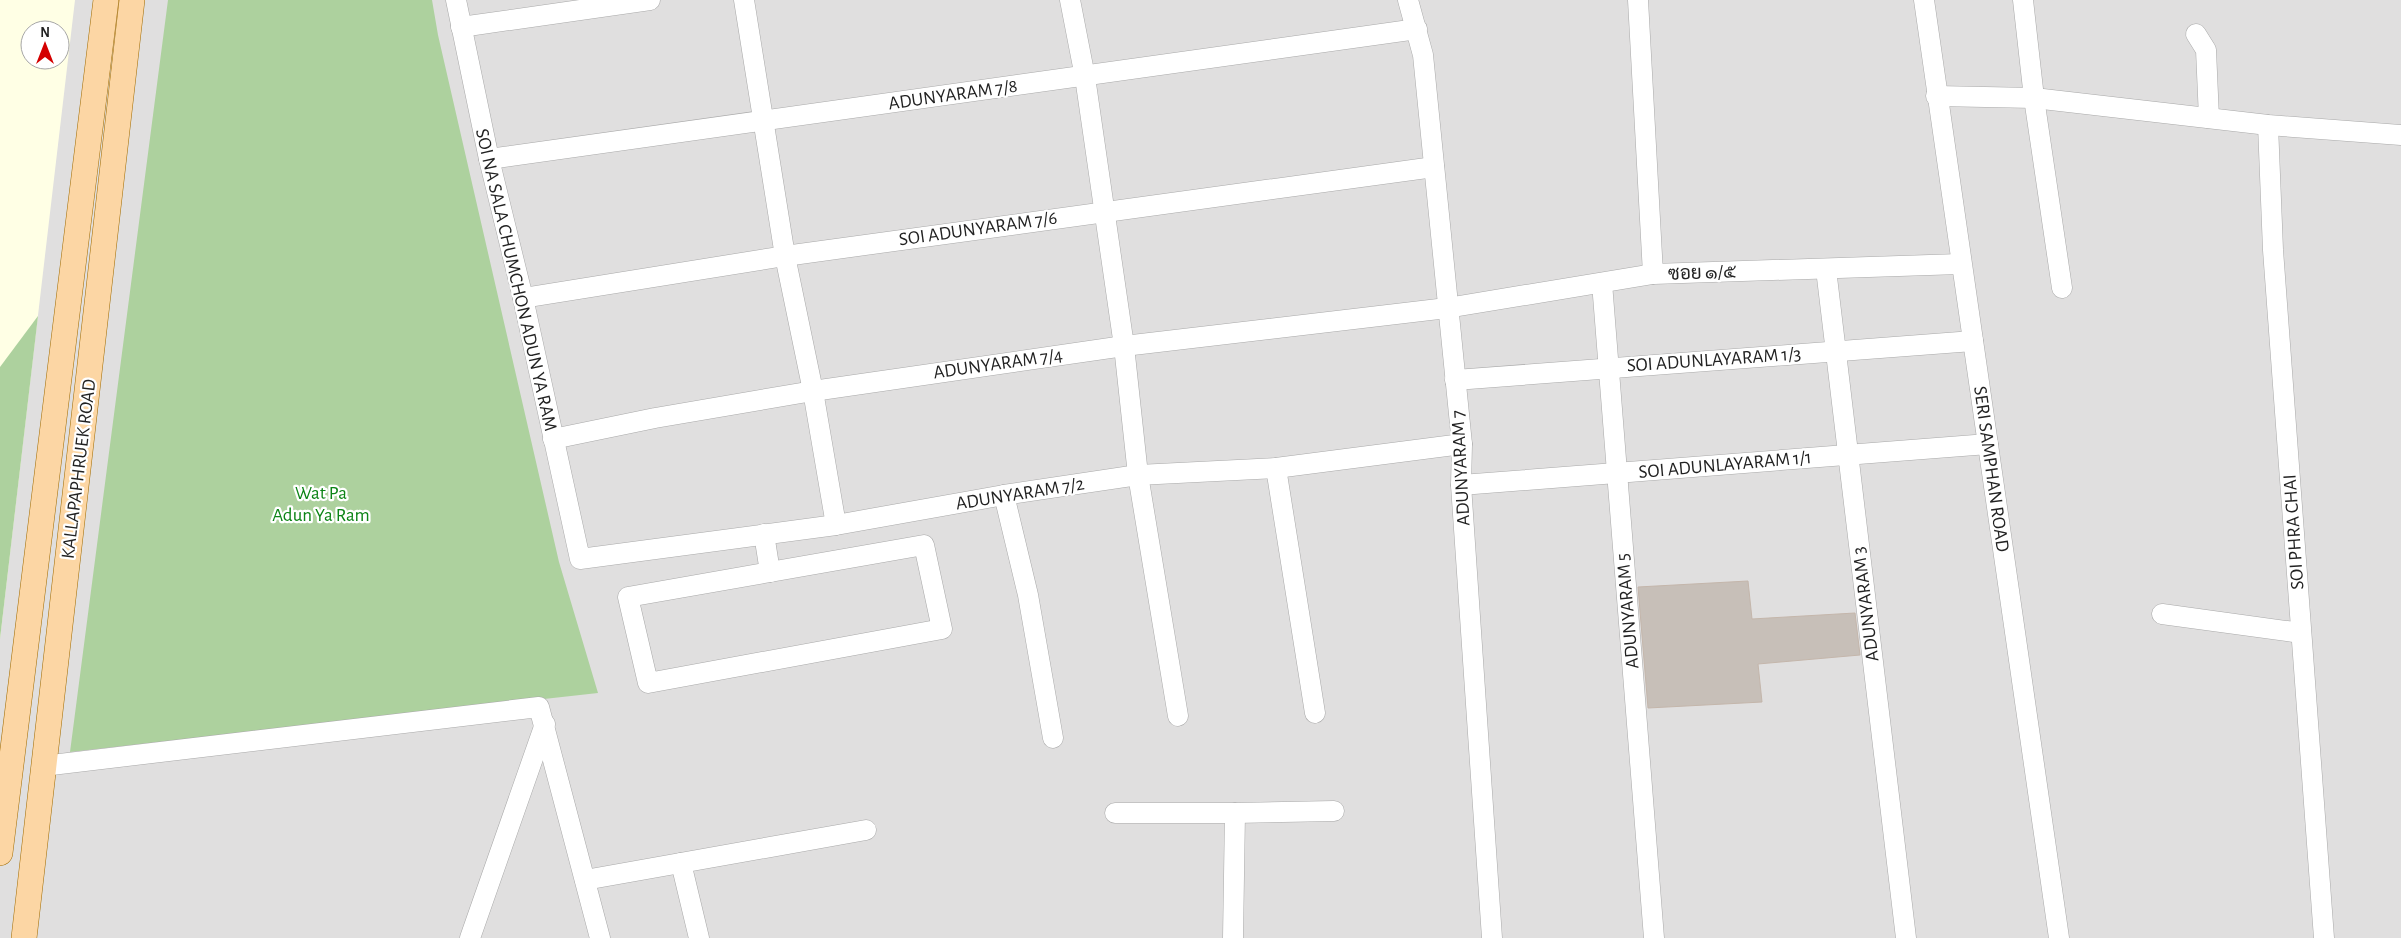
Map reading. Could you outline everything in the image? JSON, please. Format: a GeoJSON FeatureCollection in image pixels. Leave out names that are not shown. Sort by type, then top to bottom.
{"type":"FeatureCollection","features":[{"type":"Feature","properties":{"kind":"main road","name":"KALLAPAPHRUEK ROAD"},"geometry":{"type":"LineString","coordinates":[[0,853],[106,0]]}},
{"type":"Feature","properties":{"kind":"main road","name":"KALLAPAPHRUEK ROAD"},"geometry":{"type":"LineString","coordinates":[[24,938],[43,766],[78,487],[132,0]]}},
{"type":"Feature","properties":{"kind":"main road"},"geometry":{"type":"LineString","coordinates":[[46,480],[78,487]]}},
{"type":"Feature","properties":{"kind":"street","name":"SOI NA SALA CHUMCHON ADUN YA RAM"},"geometry":{"type":"LineString","coordinates":[[456,0],[488,159],[523,298],[552,439],[580,559]]}},
{"type":"Feature","properties":{"kind":"street"},"geometry":{"type":"LineString","coordinates":[[461,27],[650,0]]}},
{"type":"Feature","properties":{"kind":"street"},"geometry":{"type":"LineString","coordinates":[[744,0],[785,256],[813,391],[836,525]]}},
{"type":"Feature","properties":{"kind":"street"},"geometry":{"type":"LineString","coordinates":[[1070,0],[1085,77],[1124,346],[1138,475],[1178,716]]}},
{"type":"Feature","properties":{"kind":"street","name":"ADUNYARAM 7"},"geometry":{"type":"LineString","coordinates":[[1408,0],[1418,29],[1423,55],[1462,444],[1462,485],[1492,938]]}},
{"type":"Feature","properties":{"kind":"street"},"geometry":{"type":"LineString","coordinates":[[1638,0],[1653,274]]}},
{"type":"Feature","properties":{"kind":"street","name":"SERI SAMPHAN ROAD"},"geometry":{"type":"LineString","coordinates":[[1924,0],[1960,264],[1973,341],[2059,938]]}},
{"type":"Feature","properties":{"kind":"street"},"geometry":{"type":"LineString","coordinates":[[2023,0],[2034,98],[2062,288]]}},
{"type":"Feature","properties":{"kind":"street","name":"ADUNYARAM 7/8"},"geometry":{"type":"LineString","coordinates":[[488,159],[1418,29]]}},
{"type":"Feature","properties":{"kind":"street"},"geometry":{"type":"LineString","coordinates":[[2196,34],[2206,50],[2208,118]]}},
{"type":"Feature","properties":{"kind":"street"},"geometry":{"type":"LineString","coordinates":[[1936,96],[2034,98],[2268,125],[2401,135]]}},
{"type":"Feature","properties":{"kind":"street","name":"SOI PHRA CHAI"},"geometry":{"type":"LineString","coordinates":[[2268,125],[2273,250],[2324,938]]}},
{"type":"Feature","properties":{"kind":"street","name":"SOI ADUNYARAM 7/6"},"geometry":{"type":"LineString","coordinates":[[523,298],[785,256],[1434,167]]}},
{"type":"Feature","properties":{"kind":"street","name":"ซอย ๑/๕"},"geometry":{"type":"LineString","coordinates":[[1447,308],[1602,284],[1653,274],[1960,264]]}},
{"type":"Feature","properties":{"kind":"street","name":"ADUNYARAM 3"},"geometry":{"type":"LineString","coordinates":[[1826,269],[1906,938]]}},
{"type":"Feature","properties":{"kind":"street","name":"ADUNYARAM 5"},"geometry":{"type":"LineString","coordinates":[[1602,284],[1654,938]]}},
{"type":"Feature","properties":{"kind":"street","name":"ADUNYARAM 7/4"},"geometry":{"type":"LineString","coordinates":[[552,439],[656,418],[813,391],[1124,346],[1447,308]]}},
{"type":"Feature","properties":{"kind":"street","name":"SOI ADUNLAYARAM 1/3"},"geometry":{"type":"LineString","coordinates":[[1456,380],[1973,341]]}},
{"type":"Feature","properties":{"kind":"street","name":"ADUNYARAM 7/2"},"geometry":{"type":"LineString","coordinates":[[580,559],[836,525],[1004,495],[1138,475],[1276,468],[1462,444]]}},
{"type":"Feature","properties":{"kind":"street","name":"SOI ADUNLAYARAM 1/1"},"geometry":{"type":"LineString","coordinates":[[1462,485],[1988,444]]}},
{"type":"Feature","properties":{"kind":"street"},"geometry":{"type":"LineString","coordinates":[[1276,468],[1315,713]]}},
{"type":"Feature","properties":{"kind":"street"},"geometry":{"type":"LineString","coordinates":[[1004,495],[1028,595],[1053,738]]}},
{"type":"Feature","properties":{"kind":"street"},"geometry":{"type":"LineString","coordinates":[[764,534],[770,572]]}},
{"type":"Feature","properties":{"kind":"street"},"geometry":{"type":"LineString","coordinates":[[924,545],[942,628],[648,683],[628,597],[770,572],[924,545]]}},
{"type":"Feature","properties":{"kind":"street"},"geometry":{"type":"LineString","coordinates":[[2162,614],[2301,633]]}},
{"type":"Feature","properties":{"kind":"street"},"geometry":{"type":"LineString","coordinates":[[43,766],[539,707],[600,938]]}},
{"type":"Feature","properties":{"kind":"street"},"geometry":{"type":"LineString","coordinates":[[470,938],[545,724]]}},
{"type":"Feature","properties":{"kind":"street"},"geometry":{"type":"LineString","coordinates":[[1115,813],[1334,811]]}},
{"type":"Feature","properties":{"kind":"street"},"geometry":{"type":"LineString","coordinates":[[1233,938],[1235,813]]}},
{"type":"Feature","properties":{"kind":"street"},"geometry":{"type":"LineString","coordinates":[[585,880],[866,830]]}},
{"type":"Feature","properties":{"kind":"street"},"geometry":{"type":"LineString","coordinates":[[682,863],[699,938]]}},
{"type":"Feature","properties":{"kind":"shaded area"},"geometry":{"type":"Polygon","coordinates":[[[0,0],[75,0],[70,43],[70,20],[20,20],[20,70],[67,70],[0,639],[0,0]]]}},
{"type":"Feature","properties":{"kind":"shaded area"},"geometry":{"type":"Polygon","coordinates":[[[55,0],[2401,0],[2401,938],[0,938],[0,441],[58,70],[70,70],[70,20],[58,20],[55,0]]]}},
{"type":"Feature","properties":{"kind":"green space","name":"Wat Pa Adun Ya Ram"},"geometry":{"type":"Polygon","coordinates":[[[168,0],[432,0],[438,35],[559,562],[598,693],[70,752],[168,0]]]}},
{"type":"Feature","properties":{"kind":"green space"},"geometry":{"type":"Polygon","coordinates":[[[38,316],[0,639],[0,367],[38,316]]]}},
{"type":"Feature","properties":{"kind":"building"},"geometry":{"type":"Polygon","coordinates":[[[1748,581],[1752,619],[1855,613],[1860,655],[1758,664],[1762,702],[1648,708],[1638,587],[1748,581]]]}}]}
